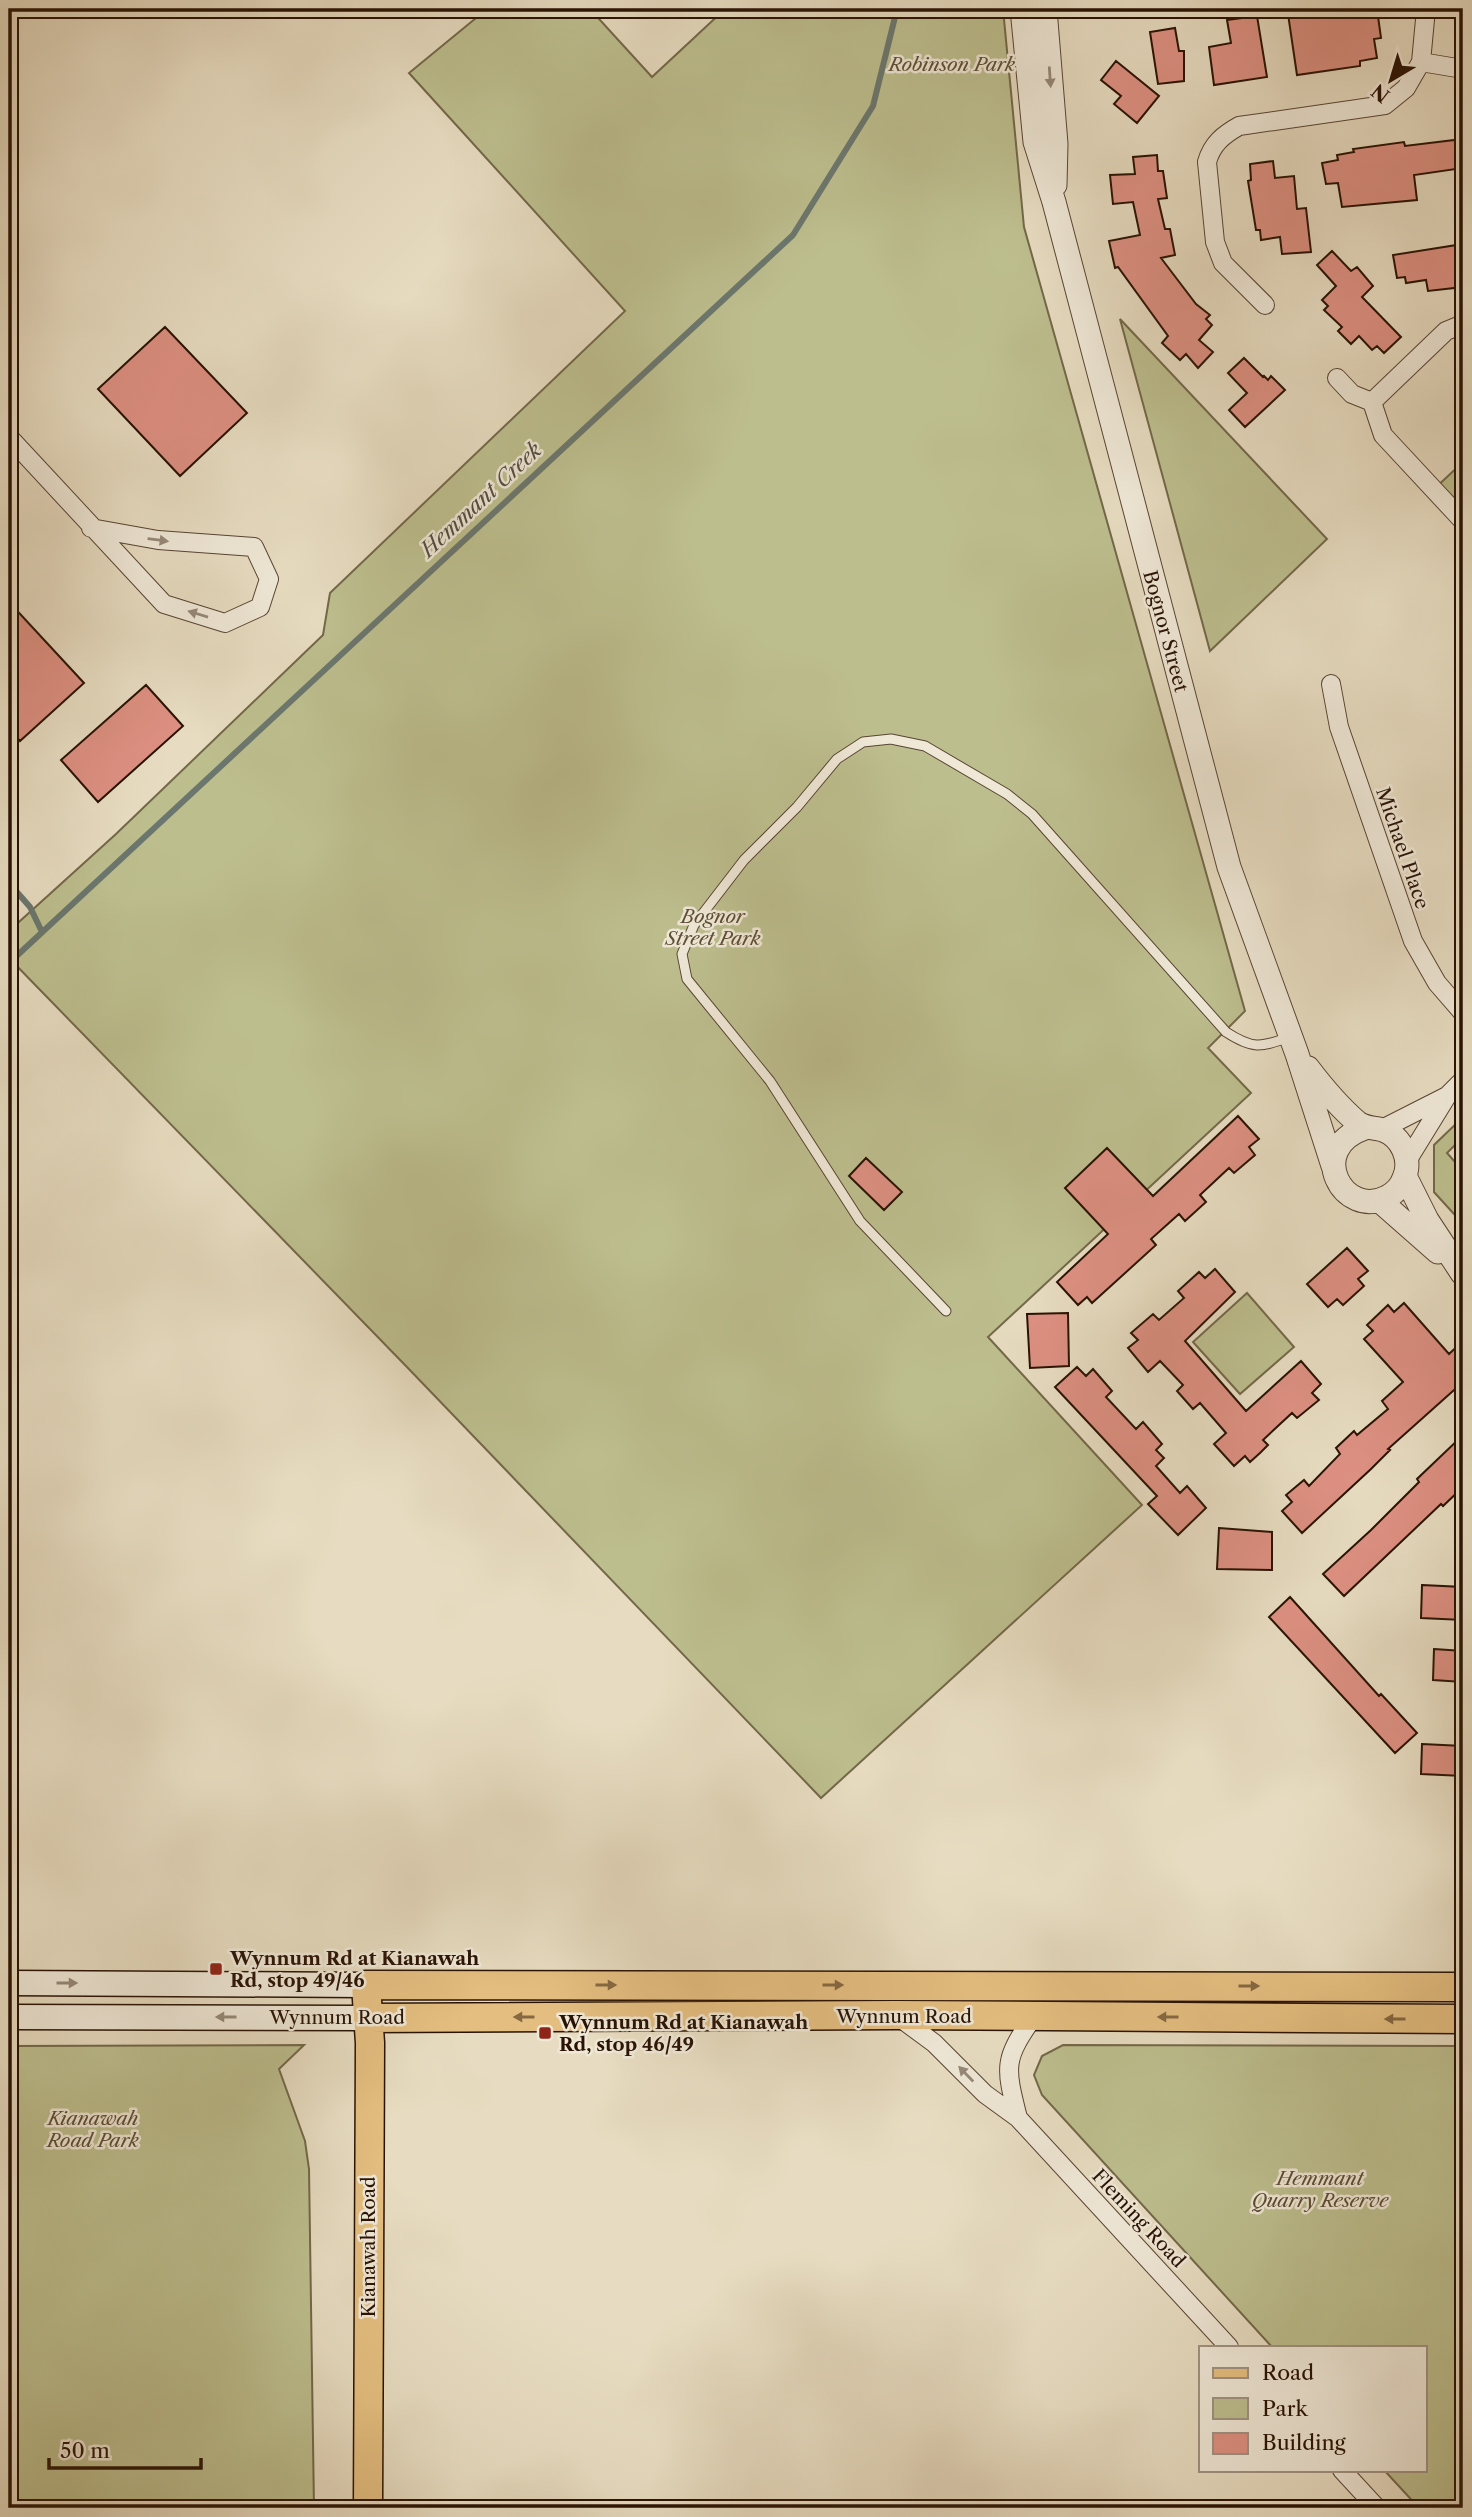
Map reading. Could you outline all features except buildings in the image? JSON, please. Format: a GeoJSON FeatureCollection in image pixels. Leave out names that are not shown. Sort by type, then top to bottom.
{"type":"FeatureCollection","features":[{"type":"Feature","properties":{"kind":"main road","name":"Wynnum Road"},"geometry":{"type":"LineString","coordinates":[[9,1983],[1463,1987]]}},
{"type":"Feature","properties":{"kind":"main road","name":"Kianawah Road"},"geometry":{"type":"LineString","coordinates":[[366,1985],[370,2035],[368,2508]]}},
{"type":"Feature","properties":{"kind":"main road","name":"Wynnum Road"},"geometry":{"type":"LineString","coordinates":[[9,2017],[896,2015],[1463,2019]]}},
{"type":"Feature","properties":{"kind":"street","name":"Bognor Street"},"geometry":{"type":"LineString","coordinates":[[1022,9],[1035,142],[1054,202],[1229,867],[1294,1045],[1339,1185],[1352,1197],[1365,1202],[1380,1201],[1462,1274]]}},
{"type":"Feature","properties":{"kind":"street","name":"Bognor Street"},"geometry":{"type":"LineString","coordinates":[[1045,9],[1056,144],[1054,202]]}},
{"type":"Feature","properties":{"kind":"street"},"geometry":{"type":"LineString","coordinates":[[1265,305],[1223,263],[1215,242],[1207,162],[1211,149],[1223,135],[1239,126],[1385,105],[1406,88],[1421,62],[1426,9]]}},
{"type":"Feature","properties":{"kind":"street"},"geometry":{"type":"LineString","coordinates":[[1421,62],[1463,69]]}},
{"type":"Feature","properties":{"kind":"street"},"geometry":{"type":"LineString","coordinates":[[1372,402],[1447,331],[1463,324]]}},
{"type":"Feature","properties":{"kind":"street"},"geometry":{"type":"LineString","coordinates":[[1337,378],[1352,394],[1372,402],[1384,435],[1463,521]]}},
{"type":"Feature","properties":{"kind":"street"},"geometry":{"type":"LineString","coordinates":[[9,437],[91,528],[164,604],[225,622],[260,607],[269,579],[254,547],[158,540],[91,528]]}},
{"type":"Feature","properties":{"kind":"street","name":"Michael Place"},"geometry":{"type":"LineString","coordinates":[[1331,684],[1339,727],[1413,941],[1437,983],[1463,1013]]}},
{"type":"Feature","properties":{"kind":"street","name":"Bognor Street"},"geometry":{"type":"LineString","coordinates":[[1294,1045],[1332,1100],[1373,1129],[1398,1141],[1427,1220],[1462,1274]]}},
{"type":"Feature","properties":{"kind":"street"},"geometry":{"type":"LineString","coordinates":[[1380,1201],[1394,1194],[1447,1096],[1463,1080]]}},
{"type":"Feature","properties":{"kind":"street"},"geometry":{"type":"LineString","coordinates":[[1333,1166],[1337,1147],[1345,1137],[1373,1129],[1447,1096]]}},
{"type":"Feature","properties":{"kind":"street","name":"Fleming Road"},"geometry":{"type":"LineString","coordinates":[[896,2015],[934,2043],[985,2094],[1018,2118],[1228,2346]]}},
{"type":"Feature","properties":{"kind":"street","name":"Fleming Road"},"geometry":{"type":"LineString","coordinates":[[1018,2118],[1009,2083],[1009,2057],[1018,2038],[1034,2016]]}},
{"type":"Feature","properties":{"kind":"street"},"geometry":{"type":"LineString","coordinates":[[1344,2472],[1377,2508]]}},
{"type":"Feature","properties":{"kind":"lane"},"geometry":{"type":"LineString","coordinates":[[946,1311],[860,1222],[770,1081],[687,979],[682,954],[694,925],[744,860],[797,807],[837,759],[863,742],[891,739],[925,746],[1007,794],[1032,814],[1226,1032],[1245,1044],[1265,1047],[1294,1045]]}},
{"type":"Feature","properties":{"kind":"green space","name":"Bognor Street Park"},"geometry":{"type":"Polygon","coordinates":[[[487,9],[590,9],[652,77],[725,9],[1003,9],[1024,227],[1245,1011],[1208,1048],[1251,1093],[988,1337],[1142,1505],[821,1798],[9,958],[9,931],[116,834],[323,635],[330,593],[625,311],[409,73],[487,9]]]}},
{"type":"Feature","properties":{"kind":"green space"},"geometry":{"type":"Polygon","coordinates":[[[1120,319],[1327,539],[1210,651],[1120,319]]]}},
{"type":"Feature","properties":{"kind":"green space"},"geometry":{"type":"Polygon","coordinates":[[[1463,462],[1463,521],[1434,489],[1463,462]]]}},
{"type":"Feature","properties":{"kind":"green space"},"geometry":{"type":"Polygon","coordinates":[[[1463,1117],[1463,1137],[1447,1153],[1463,1171],[1463,1224],[1434,1192],[1434,1145],[1463,1117]]]}},
{"type":"Feature","properties":{"kind":"green space"},"geometry":{"type":"Polygon","coordinates":[[[1247,1293],[1294,1347],[1240,1394],[1193,1342],[1247,1293]]]}},
{"type":"Feature","properties":{"kind":"green space","name":"Kianawah Road Park"},"geometry":{"type":"Polygon","coordinates":[[[304,2045],[279,2069],[305,2141],[309,2169],[314,2508],[9,2508],[9,2046],[304,2045]]]}},
{"type":"Feature","properties":{"kind":"green space","name":"Hemmant Quarry Reserve"},"geometry":{"type":"Polygon","coordinates":[[[1063,2045],[1463,2046],[1463,2508],[1419,2508],[1386,2472],[1426,2472],[1426,2346],[1271,2346],[1042,2095],[1034,2075],[1042,2056],[1063,2045]]]}},
{"type":"Feature","properties":{"kind":"waterway","name":"Hemmant Creek"},"geometry":{"type":"LineString","coordinates":[[9,963],[793,235],[873,106],[897,9]]}},
{"type":"Feature","properties":{"kind":"waterway"},"geometry":{"type":"LineString","coordinates":[[9,883],[30,907],[42,932]]}},
{"type":"Feature","properties":{"kind":"place","name":"Wynnum Rd at Kianawah Rd, stop 49/46"},"geometry":{"type":"Point","coordinates":[216,1969]}},
{"type":"Feature","properties":{"kind":"place","name":"Wynnum Rd at Kianawah Rd, stop 46/49"},"geometry":{"type":"Point","coordinates":[545,2033]}},
{"type":"Feature","properties":{"kind":"park label","name":"Robinson Park"},"geometry":{"type":"Point","coordinates":[952,64]}}]}
